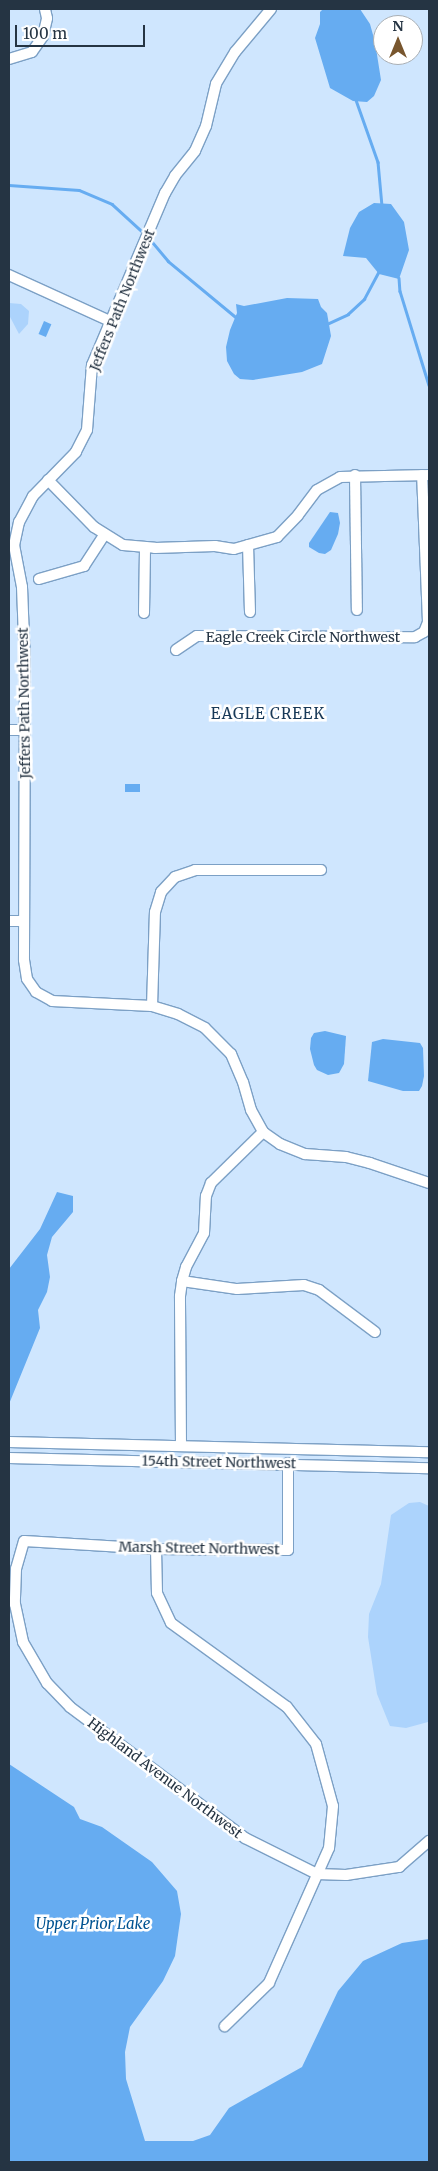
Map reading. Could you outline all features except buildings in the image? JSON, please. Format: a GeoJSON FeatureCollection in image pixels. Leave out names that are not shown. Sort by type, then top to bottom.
{"type":"FeatureCollection","features":[{"type":"Feature","properties":{"kind":"street"},"geometry":{"type":"LineString","coordinates":[[9,59],[32,52],[44,36],[47,18],[46,9]]}},
{"type":"Feature","properties":{"kind":"street","name":"Jeffers Path Northwest"},"geometry":{"type":"LineString","coordinates":[[271,9],[235,52],[216,84],[206,126],[196,151],[175,176],[166,193],[92,365],[87,430],[76,452],[33,496],[19,522],[14,545],[22,587],[25,664],[24,960],[27,979],[36,992],[52,1002],[152,1006],[178,1014],[206,1028],[231,1054],[251,1110],[263,1132],[280,1144],[305,1154],[346,1157],[429,1183]]}},
{"type":"Feature","properties":{"kind":"street"},"geometry":{"type":"LineString","coordinates":[[9,275],[112,322]]}},
{"type":"Feature","properties":{"kind":"street"},"geometry":{"type":"LineString","coordinates":[[48,480],[79,514],[104,534],[123,544],[144,546],[215,546],[234,549],[277,537],[298,515],[317,490],[340,477],[355,475],[426,475]]}},
{"type":"Feature","properties":{"kind":"street"},"geometry":{"type":"LineString","coordinates":[[355,475],[357,610]]}},
{"type":"Feature","properties":{"kind":"street","name":"Eagle Creek Circle Northwest"},"geometry":{"type":"LineString","coordinates":[[176,650],[197,636],[415,637],[424,632],[428,622],[426,475]]}},
{"type":"Feature","properties":{"kind":"street"},"geometry":{"type":"LineString","coordinates":[[39,579],[84,566],[104,534]]}},
{"type":"Feature","properties":{"kind":"street"},"geometry":{"type":"LineString","coordinates":[[248,545],[250,612]]}},
{"type":"Feature","properties":{"kind":"street"},"geometry":{"type":"LineString","coordinates":[[144,546],[144,613]]}},
{"type":"Feature","properties":{"kind":"street"},"geometry":{"type":"LineString","coordinates":[[9,730],[25,730]]}},
{"type":"Feature","properties":{"kind":"street"},"geometry":{"type":"LineString","coordinates":[[152,1006],[155,912],[161,892],[175,877],[195,870],[321,870]]}},
{"type":"Feature","properties":{"kind":"street"},"geometry":{"type":"LineString","coordinates":[[9,920],[24,921]]}},
{"type":"Feature","properties":{"kind":"street"},"geometry":{"type":"LineString","coordinates":[[182,1445],[180,1296],[182,1281],[186,1266],[204,1233],[206,1196],[211,1183],[263,1132]]}},
{"type":"Feature","properties":{"kind":"street"},"geometry":{"type":"LineString","coordinates":[[182,1281],[236,1289],[304,1285],[319,1290],[375,1332]]}},
{"type":"Feature","properties":{"kind":"street","name":"154th Street Northwest"},"geometry":{"type":"LineString","coordinates":[[9,1442],[429,1452]]}},
{"type":"Feature","properties":{"kind":"street","name":"154th Street Northwest"},"geometry":{"type":"LineString","coordinates":[[9,1458],[288,1463],[429,1468]]}},
{"type":"Feature","properties":{"kind":"street","name":"Marsh Street Northwest"},"geometry":{"type":"LineString","coordinates":[[24,1541],[156,1549],[288,1550],[288,1463]]}},
{"type":"Feature","properties":{"kind":"street","name":"Highland Avenue Northwest"},"geometry":{"type":"LineString","coordinates":[[24,1541],[16,1569],[15,1604],[23,1642],[47,1683],[70,1707],[245,1838],[317,1874],[346,1875],[399,1868],[429,1841]]}},
{"type":"Feature","properties":{"kind":"street"},"geometry":{"type":"LineString","coordinates":[[156,1549],[157,1592],[171,1623],[287,1707],[316,1744],[333,1806],[329,1848],[269,1983],[224,2026]]}},
{"type":"Feature","properties":{"kind":"shaded area"},"geometry":{"type":"Polygon","coordinates":[[[9,303],[21,304],[29,311],[28,324],[19,334],[9,315],[9,303]]]}},
{"type":"Feature","properties":{"kind":"shaded area"},"geometry":{"type":"Polygon","coordinates":[[[420,1502],[429,1506],[429,1719],[428,1722],[406,1728],[390,1726],[377,1694],[368,1637],[369,1614],[381,1584],[391,1515],[409,1503],[420,1502]]]}},
{"type":"Feature","properties":{"kind":"water"},"geometry":{"type":"Polygon","coordinates":[[[323,9],[360,9],[370,24],[373,35],[373,65],[379,65],[381,80],[374,96],[367,102],[353,101],[330,88],[315,38],[320,24],[320,12],[323,9]]]}},
{"type":"Feature","properties":{"kind":"water"},"geometry":{"type":"Polygon","coordinates":[[[374,203],[391,204],[404,222],[409,250],[399,279],[379,274],[366,258],[343,256],[350,228],[359,212],[374,203]]]}},
{"type":"Feature","properties":{"kind":"water"},"geometry":{"type":"Polygon","coordinates":[[[287,298],[318,299],[321,307],[327,313],[331,336],[322,364],[302,372],[253,380],[240,379],[234,374],[227,361],[226,347],[237,313],[236,304],[244,306],[287,298]]]}},
{"type":"Feature","properties":{"kind":"water"},"geometry":{"type":"Polygon","coordinates":[[[44,321],[51,324],[46,337],[39,334],[44,321]]]}},
{"type":"Feature","properties":{"kind":"water"},"geometry":{"type":"Polygon","coordinates":[[[330,512],[338,513],[340,523],[338,534],[331,550],[325,554],[319,553],[309,547],[309,543],[330,512]]]}},
{"type":"Feature","properties":{"kind":"water"},"geometry":{"type":"Polygon","coordinates":[[[125,784],[140,784],[140,792],[125,792],[125,784]]]}},
{"type":"Feature","properties":{"kind":"water"},"geometry":{"type":"Polygon","coordinates":[[[325,1031],[346,1036],[344,1064],[339,1073],[328,1075],[317,1070],[314,1065],[310,1049],[311,1038],[314,1033],[325,1031]]]}},
{"type":"Feature","properties":{"kind":"water"},"geometry":{"type":"Polygon","coordinates":[[[383,1039],[420,1043],[423,1048],[424,1076],[419,1091],[403,1091],[368,1081],[372,1042],[383,1039]]]}},
{"type":"Feature","properties":{"kind":"water"},"geometry":{"type":"Polygon","coordinates":[[[57,1192],[73,1196],[73,1212],[52,1237],[47,1255],[50,1277],[47,1292],[38,1310],[40,1328],[9,1404],[9,1269],[40,1229],[57,1192]]]}},
{"type":"Feature","properties":{"kind":"water","name":"Upper Prior Lake"},"geometry":{"type":"Polygon","coordinates":[[[9,1764],[74,1807],[80,1819],[102,1827],[152,1862],[177,1891],[181,1914],[175,1956],[163,1981],[130,2027],[125,2052],[126,2079],[145,2141],[193,2141],[210,2135],[229,2108],[302,2067],[338,1991],[363,1961],[402,1943],[429,1939],[429,2162],[9,2162],[9,1764]]]}},
{"type":"Feature","properties":{"kind":"waterway"},"geometry":{"type":"LineString","coordinates":[[356,100],[378,162],[382,206]]}},
{"type":"Feature","properties":{"kind":"waterway"},"geometry":{"type":"LineString","coordinates":[[9,185],[79,190],[112,204],[145,234]]}},
{"type":"Feature","properties":{"kind":"waterway"},"geometry":{"type":"LineString","coordinates":[[149,238],[168,261],[237,318]]}},
{"type":"Feature","properties":{"kind":"waterway"},"geometry":{"type":"LineString","coordinates":[[327,324],[348,314],[364,299],[379,271]]}},
{"type":"Feature","properties":{"kind":"waterway"},"geometry":{"type":"LineString","coordinates":[[399,278],[400,291],[429,385]]}},
{"type":"Feature","properties":{"kind":"district","name":"EAGLE CREEK"},"geometry":{"type":"Point","coordinates":[268,714]}}]}
